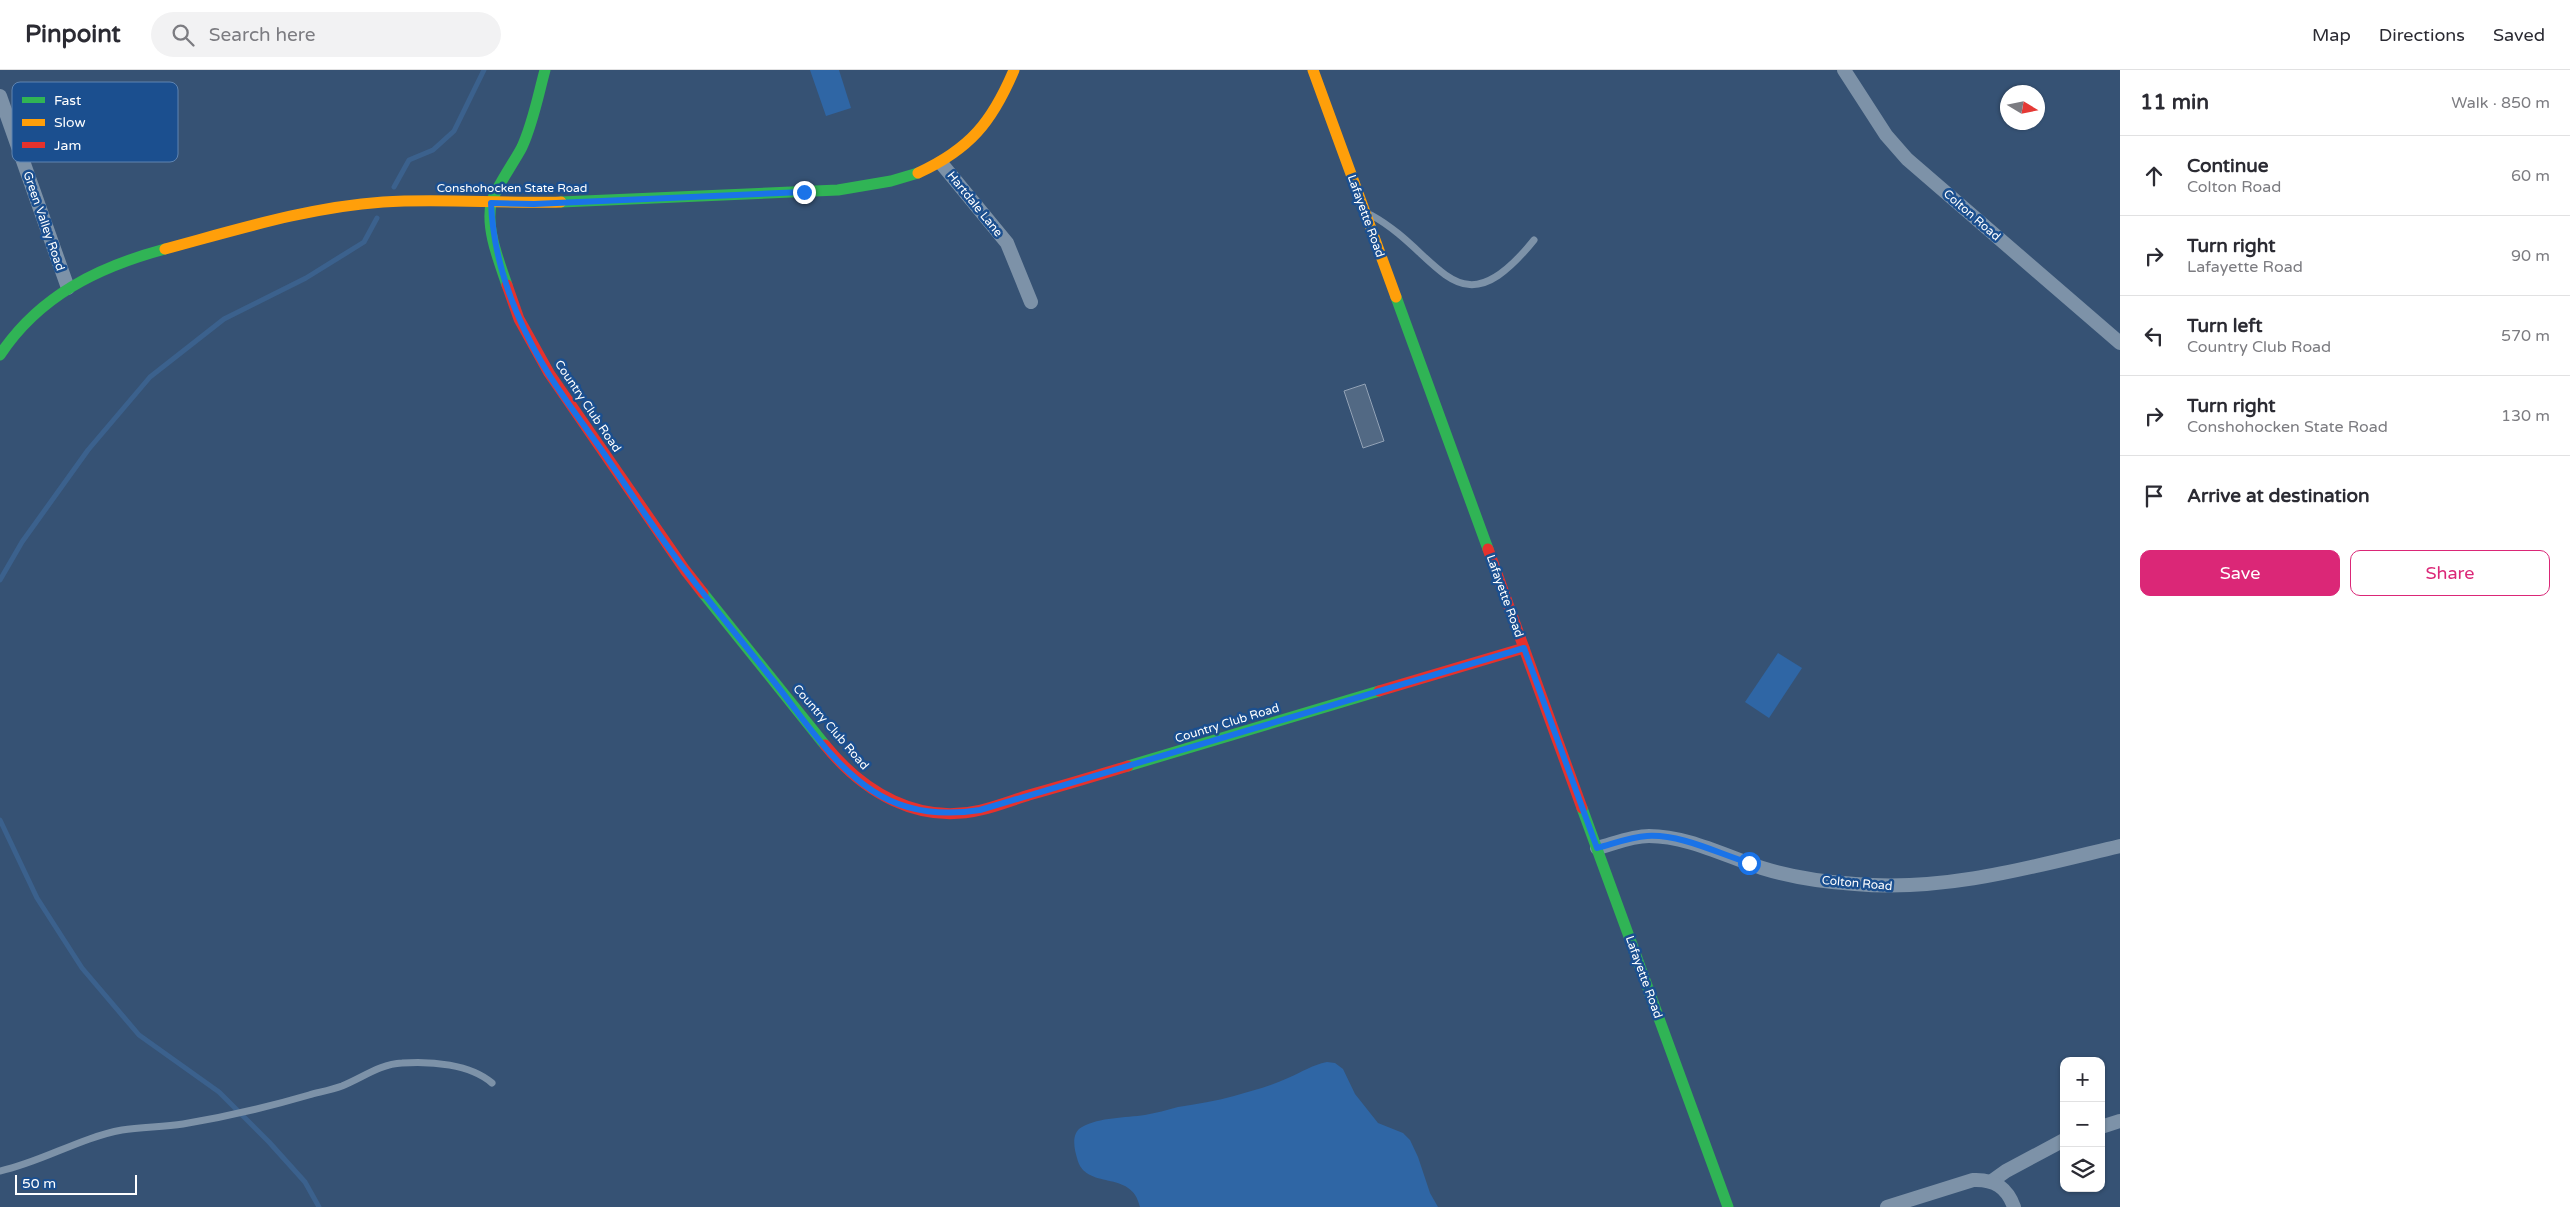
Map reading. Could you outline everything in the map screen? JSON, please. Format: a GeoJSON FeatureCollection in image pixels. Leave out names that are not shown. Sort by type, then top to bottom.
{"type":"FeatureCollection","features":[{"type":"Feature","properties":{"kind":"street"},"geometry":{"type":"LineString","coordinates":[[491,203],[522,146],[531,124],[545,70]]}},
{"type":"Feature","properties":{"kind":"street","name":"Conshohocken State Road"},"geometry":{"type":"LineString","coordinates":[[0,355],[26,322],[68,288],[97,272],[163,249],[316,212],[382,202],[534,204],[767,194],[863,186],[905,178],[941,163],[968,144],[991,118],[1014,70]]}},
{"type":"Feature","properties":{"kind":"street","name":"Lafayette Road"},"geometry":{"type":"LineString","coordinates":[[1313,70],[1728,1207]]}},
{"type":"Feature","properties":{"kind":"street","name":"Colton Road"},"geometry":{"type":"LineString","coordinates":[[1844,70],[1881,128],[1908,158],[2120,342]]}},
{"type":"Feature","properties":{"kind":"street","name":"Green Valley Road"},"geometry":{"type":"LineString","coordinates":[[0,96],[12,130]]}},
{"type":"Feature","properties":{"kind":"street","name":"Green Valley Road"},"geometry":{"type":"LineString","coordinates":[[23,162],[68,288]]}},
{"type":"Feature","properties":{"kind":"street","name":"Hartdale Lane"},"geometry":{"type":"LineString","coordinates":[[941,163],[1007,243],[1031,302]]}},
{"type":"Feature","properties":{"kind":"street","name":"Country Club Road"},"geometry":{"type":"LineString","coordinates":[[491,203],[492,229],[509,290],[520,319],[549,373],[685,570],[842,766],[856,780],[889,801],[925,812],[942,814],[980,810],[1524,648]]}},
{"type":"Feature","properties":{"kind":"street","name":"Colton Road"},"geometry":{"type":"LineString","coordinates":[[1597,848],[1630,839],[1661,836],[1679,840],[1764,868],[1810,878],[1854,884],[1900,886],[1979,879],[2120,846]]}},
{"type":"Feature","properties":{"kind":"street"},"geometry":{"type":"LineString","coordinates":[[2105,1126],[2120,1121]]}},
{"type":"Feature","properties":{"kind":"street"},"geometry":{"type":"LineString","coordinates":[[1992,1181],[2006,1170],[2060,1142]]}},
{"type":"Feature","properties":{"kind":"street"},"geometry":{"type":"LineString","coordinates":[[1888,1207],[1973,1180],[1992,1181],[2005,1190],[2014,1207]]}},
{"type":"Feature","properties":{"kind":"lane"},"geometry":{"type":"LineString","coordinates":[[1365,211],[1390,225],[1440,272],[1456,282],[1474,286],[1493,280],[1518,261],[1534,240]]}},
{"type":"Feature","properties":{"kind":"lane"},"geometry":{"type":"LineString","coordinates":[[0,1171],[20,1167],[69,1145],[122,1130],[183,1124],[342,1086],[375,1070],[401,1062],[438,1064],[468,1069],[482,1074],[492,1083]]}},
{"type":"Feature","properties":{"kind":"shaded area"},"geometry":{"type":"Polygon","coordinates":[[[810,70],[839,70],[851,108],[826,116],[810,70]]]}},
{"type":"Feature","properties":{"kind":"shaded area"},"geometry":{"type":"Polygon","coordinates":[[[1778,653],[1802,668],[1769,718],[1745,702],[1778,653]]]}},
{"type":"Feature","properties":{"kind":"shaded area"},"geometry":{"type":"Polygon","coordinates":[[[1327,1062],[1335,1063],[1343,1069],[1355,1094],[1378,1123],[1403,1133],[1410,1140],[1430,1193],[1438,1207],[1140,1207],[1135,1195],[1128,1188],[1119,1183],[1089,1175],[1082,1168],[1077,1158],[1074,1145],[1076,1133],[1082,1127],[1089,1124],[1097,1121],[1145,1115],[1227,1098],[1275,1083],[1327,1062]]]}},
{"type":"Feature","properties":{"kind":"building"},"geometry":{"type":"Polygon","coordinates":[[[1365,384],[1384,441],[1363,448],[1344,391],[1365,384]]]}},
{"type":"Feature","properties":{"kind":"waterway"},"geometry":{"type":"LineString","coordinates":[[394,187],[409,160],[433,150],[454,131],[484,70]]}},
{"type":"Feature","properties":{"kind":"waterway"},"geometry":{"type":"LineString","coordinates":[[0,580],[22,542],[88,450],[150,377],[224,319],[306,278],[364,242],[377,218]]}},
{"type":"Feature","properties":{"kind":"waterway"},"geometry":{"type":"LineString","coordinates":[[0,820],[37,898],[82,968],[139,1035],[219,1092],[269,1142],[305,1182],[319,1207]]}},
{"type":"Feature","properties":{"kind":"traffic: fast"},"geometry":{"type":"LineString","coordinates":[[507,285],[492,235],[490,224],[491,204],[496,191],[526,138],[545,70]]}},
{"type":"Feature","properties":{"kind":"traffic: fast"},"geometry":{"type":"LineString","coordinates":[[561,202],[838,190],[891,181],[918,173]]}},
{"type":"Feature","properties":{"kind":"traffic: fast"},"geometry":{"type":"LineString","coordinates":[[0,355],[33,316],[52,300],[72,287],[116,265],[165,249]]}},
{"type":"Feature","properties":{"kind":"traffic: fast"},"geometry":{"type":"LineString","coordinates":[[1396,297],[1488,549]]}},
{"type":"Feature","properties":{"kind":"traffic: fast"},"geometry":{"type":"LineString","coordinates":[[703,593],[825,745]]}},
{"type":"Feature","properties":{"kind":"traffic: fast"},"geometry":{"type":"LineString","coordinates":[[1128,766],[1379,691]]}},
{"type":"Feature","properties":{"kind":"traffic: fast"},"geometry":{"type":"LineString","coordinates":[[1582,808],[1728,1207]]}},
{"type":"Feature","properties":{"kind":"traffic: slow"},"geometry":{"type":"LineString","coordinates":[[918,173],[952,154],[977,132],[997,105],[1014,70]]}},
{"type":"Feature","properties":{"kind":"traffic: slow"},"geometry":{"type":"LineString","coordinates":[[1313,70],[1396,297]]}},
{"type":"Feature","properties":{"kind":"traffic: slow"},"geometry":{"type":"LineString","coordinates":[[165,249],[273,220],[355,205],[427,201],[561,202]]}},
{"type":"Feature","properties":{"kind":"traffic: jam"},"geometry":{"type":"LineString","coordinates":[[507,285],[519,319],[549,373],[685,570],[703,593]]}},
{"type":"Feature","properties":{"kind":"traffic: jam"},"geometry":{"type":"LineString","coordinates":[[1488,549],[1582,808]]}},
{"type":"Feature","properties":{"kind":"traffic: jam"},"geometry":{"type":"LineString","coordinates":[[1379,691],[1524,648]]}},
{"type":"Feature","properties":{"kind":"traffic: jam"},"geometry":{"type":"LineString","coordinates":[[825,745],[840,762],[874,790],[894,801],[935,813],[981,810],[1128,766]]}},
{"type":"Feature","properties":{"kind":"route"},"geometry":{"type":"LineString","coordinates":[[804,192],[534,204],[491,203],[492,229],[498,258],[520,319],[549,373],[685,570],[828,749],[856,780],[889,801],[906,808],[942,814],[980,810],[1524,648],[1597,848],[1646,836],[1661,836],[1749,863]]}}]}
